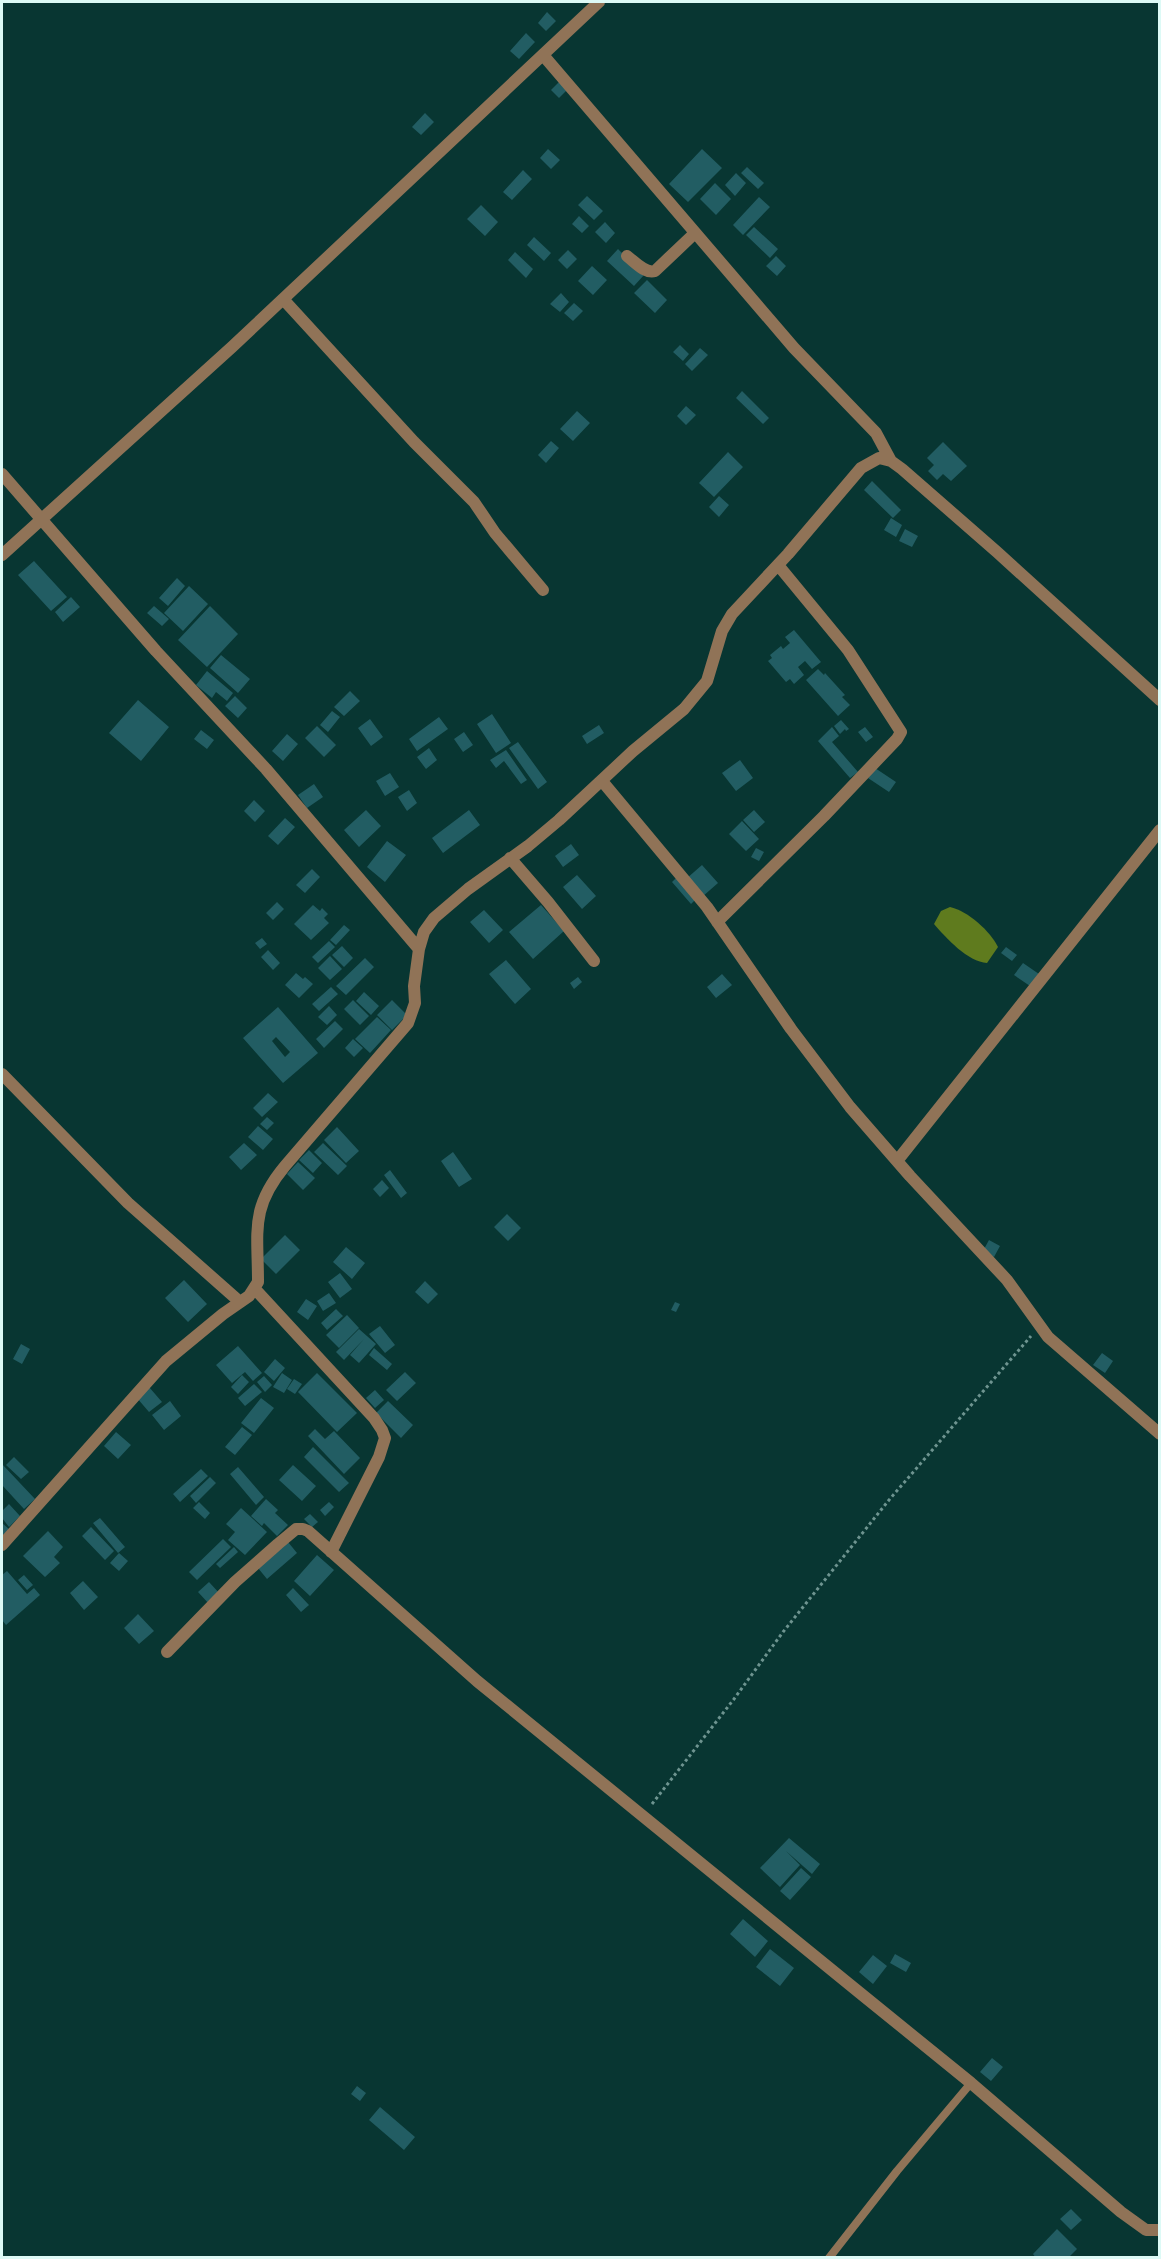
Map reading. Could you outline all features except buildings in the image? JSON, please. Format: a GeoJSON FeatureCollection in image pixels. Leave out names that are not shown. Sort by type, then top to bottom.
{"type":"FeatureCollection","features":[{"type":"Feature","properties":{"kind":"street"},"geometry":{"type":"LineString","coordinates":[[2,555],[224,355],[599,2]]}},
{"type":"Feature","properties":{"kind":"street"},"geometry":{"type":"LineString","coordinates":[[543,55],[794,348],[876,433],[891,461],[942,502],[1160,700]]}},
{"type":"Feature","properties":{"kind":"street"},"geometry":{"type":"LineString","coordinates":[[627,256],[645,270],[655,271],[695,232]]}},
{"type":"Feature","properties":{"kind":"street"},"geometry":{"type":"LineString","coordinates":[[283,299],[414,442],[474,502],[495,532],[543,590]]}},
{"type":"Feature","properties":{"kind":"street"},"geometry":{"type":"LineString","coordinates":[[2,1545],[166,1362],[255,1289],[258,1282],[258,1215],[263,1199],[274,1178],[408,1023],[415,1003],[414,986],[419,949],[424,932],[434,918],[468,889],[559,820],[684,709],[704,685],[712,668],[715,649],[722,631],[744,599],[778,565],[861,468],[879,458],[891,461]]}},
{"type":"Feature","properties":{"kind":"street"},"geometry":{"type":"LineString","coordinates":[[2,474],[156,651],[266,769],[419,949]]}},
{"type":"Feature","properties":{"kind":"street"},"geometry":{"type":"LineString","coordinates":[[717,921],[824,816],[901,732],[848,650],[778,565]]}},
{"type":"Feature","properties":{"kind":"street"},"geometry":{"type":"LineString","coordinates":[[602,781],[717,921],[791,1029],[850,1107],[1007,1280],[1048,1337],[1160,1434]]}},
{"type":"Feature","properties":{"kind":"street"},"geometry":{"type":"LineString","coordinates":[[897,1161],[1160,830]]}},
{"type":"Feature","properties":{"kind":"street"},"geometry":{"type":"LineString","coordinates":[[510,858],[594,961]]}},
{"type":"Feature","properties":{"kind":"street"},"geometry":{"type":"LineString","coordinates":[[2,1074],[128,1203],[240,1302]]}},
{"type":"Feature","properties":{"kind":"street"},"geometry":{"type":"LineString","coordinates":[[255,1289],[374,1418],[385,1438],[379,1457],[331,1551]]}},
{"type":"Feature","properties":{"kind":"street"},"geometry":{"type":"LineString","coordinates":[[167,1652],[235,1582],[296,1529],[308,1531],[477,1681],[971,2083],[1121,2212],[1146,2230],[1160,2230]]}},
{"type":"Feature","properties":{"kind":"lane"},"geometry":{"type":"LineString","coordinates":[[829,2258],[897,2170],[971,2083]]}},
{"type":"Feature","properties":{"kind":"path"},"geometry":{"type":"LineString","coordinates":[[643,1816],[783,1632],[889,1500],[1040,1326]]}},
{"type":"Feature","properties":{"kind":"shaded area"},"geometry":{"type":"Polygon","coordinates":[[[950,907],[971,917],[984,928],[998,947],[987,963],[965,954],[934,924],[941,911],[950,907]]]}}]}
